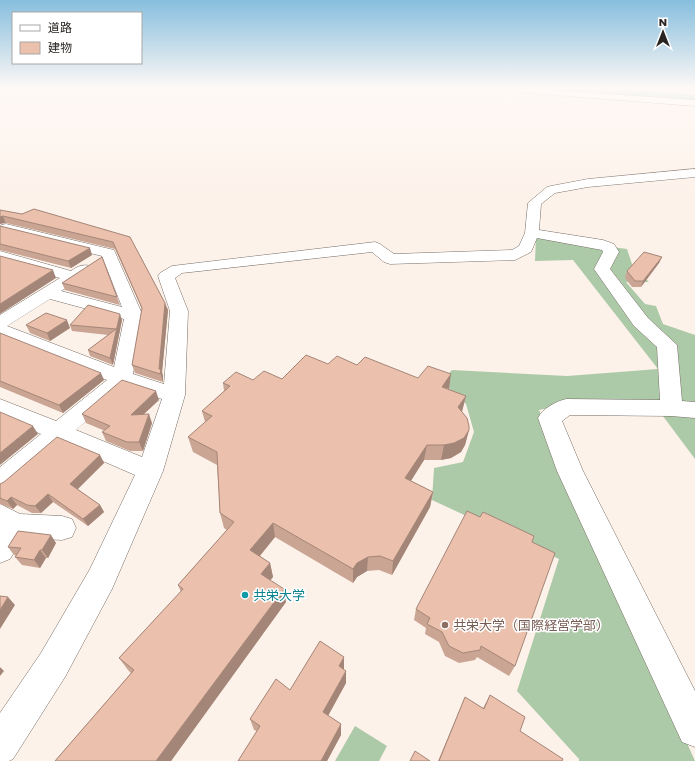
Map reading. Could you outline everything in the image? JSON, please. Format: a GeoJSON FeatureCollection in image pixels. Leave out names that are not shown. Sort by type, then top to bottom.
{"type":"FeatureCollection","features":[{"type":"Feature","properties":{"kind":"street"},"geometry":{"type":"LineString","coordinates":[[0,746],[53,665],[101,579],[150,471],[174,395],[179,311],[166,276],[178,269],[375,247],[390,259],[515,255],[526,249],[532,233],[535,203],[551,190],[588,183],[695,173]]}},
{"type":"Feature","properties":{"kind":"street"},"geometry":{"type":"LineString","coordinates":[[6,228],[109,253]]}},
{"type":"Feature","properties":{"kind":"street"},"geometry":{"type":"LineString","coordinates":[[532,233],[603,244],[609,247],[611,252],[602,269],[641,322],[667,345],[683,409],[566,408],[550,418],[570,471],[695,729]]}},
{"type":"Feature","properties":{"kind":"street"},"geometry":{"type":"LineString","coordinates":[[0,248],[27,234]]}},
{"type":"Feature","properties":{"kind":"street"},"geometry":{"type":"LineString","coordinates":[[0,323],[109,253]]}},
{"type":"Feature","properties":{"kind":"street"},"geometry":{"type":"LineString","coordinates":[[0,482],[122,378],[134,316],[109,253]]}},
{"type":"Feature","properties":{"kind":"street"},"geometry":{"type":"LineString","coordinates":[[0,256],[74,276]]}},
{"type":"Feature","properties":{"kind":"street"},"geometry":{"type":"LineString","coordinates":[[47,293],[134,316]]}},
{"type":"Feature","properties":{"kind":"street"},"geometry":{"type":"LineString","coordinates":[[0,330],[122,378],[174,395]]}},
{"type":"Feature","properties":{"kind":"street"},"geometry":{"type":"LineString","coordinates":[[0,407],[150,471]]}},
{"type":"Feature","properties":{"kind":"street"},"geometry":{"type":"LineString","coordinates":[[0,550],[8,521],[62,528]]}},
{"type":"Feature","properties":{"kind":"green space"},"geometry":{"type":"Polygon","coordinates":[[[536,237],[627,249],[633,267],[649,282],[626,282],[645,304],[656,306],[663,324],[695,335],[695,459],[651,400],[586,400],[539,410],[695,761],[579,761],[579,759],[517,691],[559,559],[432,500],[434,468],[463,462],[474,432],[466,404],[441,381],[452,370],[567,376],[658,369],[573,260],[535,261],[536,237]]]}},
{"type":"Feature","properties":{"kind":"green space"},"geometry":{"type":"Polygon","coordinates":[[[355,726],[387,746],[379,761],[335,761],[355,726]]]}},
{"type":"Feature","properties":{"kind":"building"},"geometry":{"type":"Polygon","coordinates":[[[34,209],[130,237],[165,303],[159,369],[161,369],[160,374],[132,365],[142,308],[113,242],[3,216],[0,217],[0,210],[22,214],[34,209]]]}},
{"type":"Feature","properties":{"kind":"building"},"geometry":{"type":"Polygon","coordinates":[[[0,226],[90,248],[68,261],[0,244],[0,226]]]}},
{"type":"Feature","properties":{"kind":"building"},"geometry":{"type":"Polygon","coordinates":[[[644,252],[662,257],[643,281],[635,281],[627,271],[644,252]]]}},
{"type":"Feature","properties":{"kind":"building"},"geometry":{"type":"Polygon","coordinates":[[[0,256],[53,270],[0,304],[0,256]]]}},
{"type":"Feature","properties":{"kind":"building"},"geometry":{"type":"Polygon","coordinates":[[[102,257],[117,297],[62,283],[102,257]]]}},
{"type":"Feature","properties":{"kind":"building"},"geometry":{"type":"Polygon","coordinates":[[[88,305],[120,314],[110,358],[88,350],[116,329],[70,325],[88,305]]]}},
{"type":"Feature","properties":{"kind":"building"},"geometry":{"type":"Polygon","coordinates":[[[46,313],[67,320],[47,333],[26,325],[46,313]]]}},
{"type":"Feature","properties":{"kind":"building"},"geometry":{"type":"Polygon","coordinates":[[[0,333],[101,373],[59,405],[0,381],[0,333]]]}},
{"type":"Feature","properties":{"kind":"building"},"geometry":{"type":"Polygon","coordinates":[[[306,355],[328,364],[337,356],[357,365],[365,357],[418,378],[428,366],[451,374],[442,387],[466,396],[458,407],[467,418],[469,426],[469,430],[464,438],[454,443],[444,445],[427,445],[405,478],[433,492],[393,561],[380,556],[368,557],[357,563],[353,569],[273,523],[250,550],[270,563],[261,574],[284,589],[156,761],[55,761],[134,670],[119,658],[183,589],[178,585],[234,522],[220,513],[217,452],[188,437],[212,416],[202,411],[230,386],[223,383],[236,372],[253,380],[264,371],[282,379],[306,355]]]}},
{"type":"Feature","properties":{"kind":"building"},"geometry":{"type":"Polygon","coordinates":[[[122,380],[156,391],[131,415],[149,414],[139,442],[127,442],[102,432],[110,426],[82,414],[122,380]]]}},
{"type":"Feature","properties":{"kind":"building"},"geometry":{"type":"Polygon","coordinates":[[[0,412],[33,426],[0,453],[0,412]]]}},
{"type":"Feature","properties":{"kind":"building"},"geometry":{"type":"Polygon","coordinates":[[[57,437],[100,455],[70,484],[100,505],[83,519],[48,494],[35,506],[27,505],[11,497],[7,501],[0,498],[0,484],[57,437]]]}},
{"type":"Feature","properties":{"kind":"building"},"geometry":{"type":"Polygon","coordinates":[[[467,511],[480,517],[483,512],[534,536],[532,542],[555,553],[515,666],[481,646],[480,650],[463,653],[449,646],[442,632],[427,624],[430,618],[416,609],[467,511]]]}},
{"type":"Feature","properties":{"kind":"building"},"geometry":{"type":"Polygon","coordinates":[[[18,531],[51,535],[34,560],[15,557],[21,548],[8,547],[18,531]]]}},
{"type":"Feature","properties":{"kind":"building"},"geometry":{"type":"Polygon","coordinates":[[[0,596],[8,597],[0,610],[0,596]]]}},
{"type":"Feature","properties":{"kind":"building"},"geometry":{"type":"Polygon","coordinates":[[[320,641],[344,657],[339,666],[346,671],[323,712],[341,724],[321,761],[238,761],[260,726],[250,719],[276,679],[290,690],[320,641]]]}},
{"type":"Feature","properties":{"kind":"building"},"geometry":{"type":"Polygon","coordinates":[[[490,695],[525,717],[520,731],[563,759],[562,761],[439,761],[465,697],[484,709],[490,695]]]}},
{"type":"Feature","properties":{"kind":"building"},"geometry":{"type":"Polygon","coordinates":[[[415,751],[430,761],[410,761],[415,751]]]}},
{"type":"Feature","properties":{"kind":"place","name":"共栄大学"},"geometry":{"type":"Point","coordinates":[245,595]}},
{"type":"Feature","properties":{"kind":"place","name":"共栄大学（国際経営学部）"},"geometry":{"type":"Point","coordinates":[445,625]}}]}
